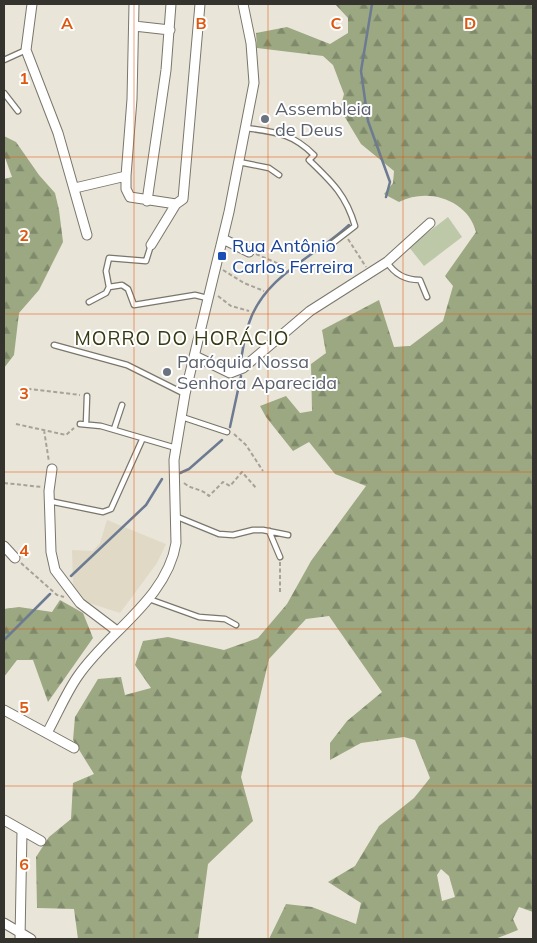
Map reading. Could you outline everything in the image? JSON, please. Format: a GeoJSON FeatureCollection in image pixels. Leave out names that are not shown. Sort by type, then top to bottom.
{"type":"FeatureCollection","features":[{"type":"Feature","properties":{"kind":"street"},"geometry":{"type":"LineString","coordinates":[[32,4],[26,50],[58,133],[87,235]]}},
{"type":"Feature","properties":{"kind":"street"},"geometry":{"type":"LineString","coordinates":[[134,4],[126,189],[130,197],[176,204]]}},
{"type":"Feature","properties":{"kind":"street"},"geometry":{"type":"LineString","coordinates":[[147,200],[170,30],[171,4]]}},
{"type":"Feature","properties":{"kind":"street"},"geometry":{"type":"LineString","coordinates":[[152,245],[176,204],[183,199],[200,4]]}},
{"type":"Feature","properties":{"kind":"street"},"geometry":{"type":"LineString","coordinates":[[47,733],[78,676],[148,598],[166,572],[174,554],[174,476],[176,448],[185,394],[223,239],[254,83],[251,43],[243,4]]}},
{"type":"Feature","properties":{"kind":"street"},"geometry":{"type":"LineString","coordinates":[[134,26],[170,30]]}},
{"type":"Feature","properties":{"kind":"street"},"geometry":{"type":"LineString","coordinates":[[75,188],[126,176]]}},
{"type":"Feature","properties":{"kind":"street"},"geometry":{"type":"LineString","coordinates":[[195,356],[230,372],[243,368],[310,311],[387,262],[430,223]]}},
{"type":"Feature","properties":{"kind":"street"},"geometry":{"type":"LineString","coordinates":[[223,239],[249,252]]}},
{"type":"Feature","properties":{"kind":"street"},"geometry":{"type":"LineString","coordinates":[[52,468],[49,501],[52,552],[58,576],[80,604],[117,631]]}},
{"type":"Feature","properties":{"kind":"street"},"geometry":{"type":"LineString","coordinates":[[4,546],[15,558]]}},
{"type":"Feature","properties":{"kind":"street"},"geometry":{"type":"LineString","coordinates":[[4,710],[74,748]]}},
{"type":"Feature","properties":{"kind":"street"},"geometry":{"type":"LineString","coordinates":[[4,820],[41,840]]}},
{"type":"Feature","properties":{"kind":"street"},"geometry":{"type":"LineString","coordinates":[[20,936],[22,831]]}},
{"type":"Feature","properties":{"kind":"street"},"geometry":{"type":"LineString","coordinates":[[4,923],[20,936],[32,939]]}},
{"type":"Feature","properties":{"kind":"lane"},"geometry":{"type":"LineString","coordinates":[[4,60],[26,50]]}},
{"type":"Feature","properties":{"kind":"lane"},"geometry":{"type":"LineString","coordinates":[[4,93],[18,111]]}},
{"type":"Feature","properties":{"kind":"lane"},"geometry":{"type":"LineString","coordinates":[[245,128],[283,133],[305,146],[314,155],[309,160],[340,191],[349,206],[355,226],[329,246]]}},
{"type":"Feature","properties":{"kind":"lane"},"geometry":{"type":"LineString","coordinates":[[238,162],[269,168],[279,175]]}},
{"type":"Feature","properties":{"kind":"lane"},"geometry":{"type":"LineString","coordinates":[[89,302],[106,293],[109,288],[106,271],[110,258],[146,261],[152,245]]}},
{"type":"Feature","properties":{"kind":"lane"},"geometry":{"type":"LineString","coordinates":[[387,262],[393,271],[409,280],[420,280],[427,297]]}},
{"type":"Feature","properties":{"kind":"lane"},"geometry":{"type":"LineString","coordinates":[[109,288],[122,285],[128,289],[134,304],[209,294]]}},
{"type":"Feature","properties":{"kind":"lane"},"geometry":{"type":"LineString","coordinates":[[54,345],[127,364],[185,394]]}},
{"type":"Feature","properties":{"kind":"lane"},"geometry":{"type":"LineString","coordinates":[[88,396],[83,424],[114,430],[142,440],[176,448]]}},
{"type":"Feature","properties":{"kind":"lane"},"geometry":{"type":"LineString","coordinates":[[114,430],[122,405]]}},
{"type":"Feature","properties":{"kind":"lane"},"geometry":{"type":"LineString","coordinates":[[182,417],[227,432]]}},
{"type":"Feature","properties":{"kind":"lane"},"geometry":{"type":"LineString","coordinates":[[49,501],[103,512],[111,509],[142,440]]}},
{"type":"Feature","properties":{"kind":"lane"},"geometry":{"type":"LineString","coordinates":[[175,516],[227,535],[253,530],[269,531],[288,536]]}},
{"type":"Feature","properties":{"kind":"lane"},"geometry":{"type":"LineString","coordinates":[[269,531],[280,557]]}},
{"type":"Feature","properties":{"kind":"lane"},"geometry":{"type":"LineString","coordinates":[[148,598],[199,617],[226,619],[236,625]]}},
{"type":"Feature","properties":{"kind":"path"},"geometry":{"type":"LineString","coordinates":[[344,233],[370,273]]}},
{"type":"Feature","properties":{"kind":"path"},"geometry":{"type":"LineString","coordinates":[[249,252],[270,259],[286,268]]}},
{"type":"Feature","properties":{"kind":"path"},"geometry":{"type":"LineString","coordinates":[[217,266],[244,283],[264,292]]}},
{"type":"Feature","properties":{"kind":"path"},"geometry":{"type":"LineString","coordinates":[[209,294],[231,306],[249,311]]}},
{"type":"Feature","properties":{"kind":"path"},"geometry":{"type":"LineString","coordinates":[[21,388],[88,396]]}},
{"type":"Feature","properties":{"kind":"path"},"geometry":{"type":"LineString","coordinates":[[16,424],[66,435],[83,424]]}},
{"type":"Feature","properties":{"kind":"path"},"geometry":{"type":"LineString","coordinates":[[44,430],[48,459],[52,468]]}},
{"type":"Feature","properties":{"kind":"path"},"geometry":{"type":"LineString","coordinates":[[227,432],[234,434],[246,445],[263,471]]}},
{"type":"Feature","properties":{"kind":"path"},"geometry":{"type":"LineString","coordinates":[[174,476],[190,488],[204,491],[209,496],[223,482],[230,486],[242,472],[257,489]]}},
{"type":"Feature","properties":{"kind":"path"},"geometry":{"type":"LineString","coordinates":[[4,483],[49,488]]}},
{"type":"Feature","properties":{"kind":"path"},"geometry":{"type":"LineString","coordinates":[[280,557],[280,592]]}},
{"type":"Feature","properties":{"kind":"path"},"geometry":{"type":"LineString","coordinates":[[15,558],[57,595],[65,598]]}},
{"type":"Feature","properties":{"kind":"shaded area"},"geometry":{"type":"Polygon","coordinates":[[[107,520],[166,544],[157,563],[120,613],[83,601],[73,585],[72,550],[93,551],[100,543],[107,520]]]}},
{"type":"Feature","properties":{"kind":"green space"},"geometry":{"type":"Polygon","coordinates":[[[335,4],[533,4],[533,912],[519,907],[513,919],[518,930],[495,939],[269,939],[286,904],[312,907],[356,924],[361,903],[328,882],[355,866],[379,826],[414,798],[430,778],[415,740],[404,737],[361,743],[330,760],[330,743],[347,721],[382,692],[329,616],[306,619],[269,659],[241,777],[253,821],[208,864],[198,939],[78,939],[74,909],[37,908],[36,857],[49,837],[71,819],[73,783],[94,774],[73,740],[75,717],[98,679],[121,677],[125,695],[151,688],[135,665],[143,641],[168,637],[224,650],[258,638],[287,604],[311,561],[366,486],[335,474],[309,442],[293,451],[266,417],[260,406],[286,396],[300,413],[312,411],[311,364],[326,353],[322,330],[379,300],[394,347],[410,346],[443,321],[453,286],[445,276],[476,232],[472,221],[465,212],[456,204],[445,199],[434,196],[422,196],[399,202],[384,194],[393,183],[394,171],[361,144],[340,109],[344,94],[333,65],[323,56],[257,48],[256,33],[287,27],[330,44],[348,33],[348,18],[335,4]],[[441,869],[437,875],[442,901],[455,897],[449,876],[441,869]]]}},
{"type":"Feature","properties":{"kind":"green space"},"geometry":{"type":"Polygon","coordinates":[[[4,136],[16,142],[39,175],[55,193],[63,242],[39,290],[19,313],[14,355],[4,368],[4,179],[12,177],[4,155],[4,136]]]}},
{"type":"Feature","properties":{"kind":"green space"},"geometry":{"type":"Polygon","coordinates":[[[448,217],[462,237],[424,266],[409,247],[448,217]]]}},
{"type":"Feature","properties":{"kind":"green space"},"geometry":{"type":"Polygon","coordinates":[[[60,600],[83,613],[93,638],[48,702],[33,660],[17,660],[4,677],[4,609],[19,607],[52,612],[60,600]]]}},
{"type":"Feature","properties":{"kind":"waterway"},"geometry":{"type":"LineString","coordinates":[[372,4],[361,71],[368,121],[390,182],[386,197]]}},
{"type":"Feature","properties":{"kind":"waterway"},"geometry":{"type":"LineString","coordinates":[[241,360],[249,323],[256,306],[267,292],[292,268],[349,225]]}},
{"type":"Feature","properties":{"kind":"waterway"},"geometry":{"type":"LineString","coordinates":[[230,427],[241,376]]}},
{"type":"Feature","properties":{"kind":"waterway"},"geometry":{"type":"LineString","coordinates":[[180,473],[189,469],[222,440]]}},
{"type":"Feature","properties":{"kind":"waterway"},"geometry":{"type":"LineString","coordinates":[[71,576],[146,505],[162,479]]}},
{"type":"Feature","properties":{"kind":"waterway"},"geometry":{"type":"LineString","coordinates":[[4,640],[50,594]]}},
{"type":"Feature","properties":{"kind":"place","name":"Assembleia de Deus"},"geometry":{"type":"Point","coordinates":[265,119]}},
{"type":"Feature","properties":{"kind":"place","name":"Rua Antônio Carlos Ferreira"},"geometry":{"type":"Point","coordinates":[222,256]}},
{"type":"Feature","properties":{"kind":"place","name":"Paróquia Nossa Senhora Aparecida"},"geometry":{"type":"Point","coordinates":[167,372]}},
{"type":"Feature","properties":{"kind":"district","name":"MORRO DO HORÁCIO"},"geometry":{"type":"Point","coordinates":[182,338]}}]}
